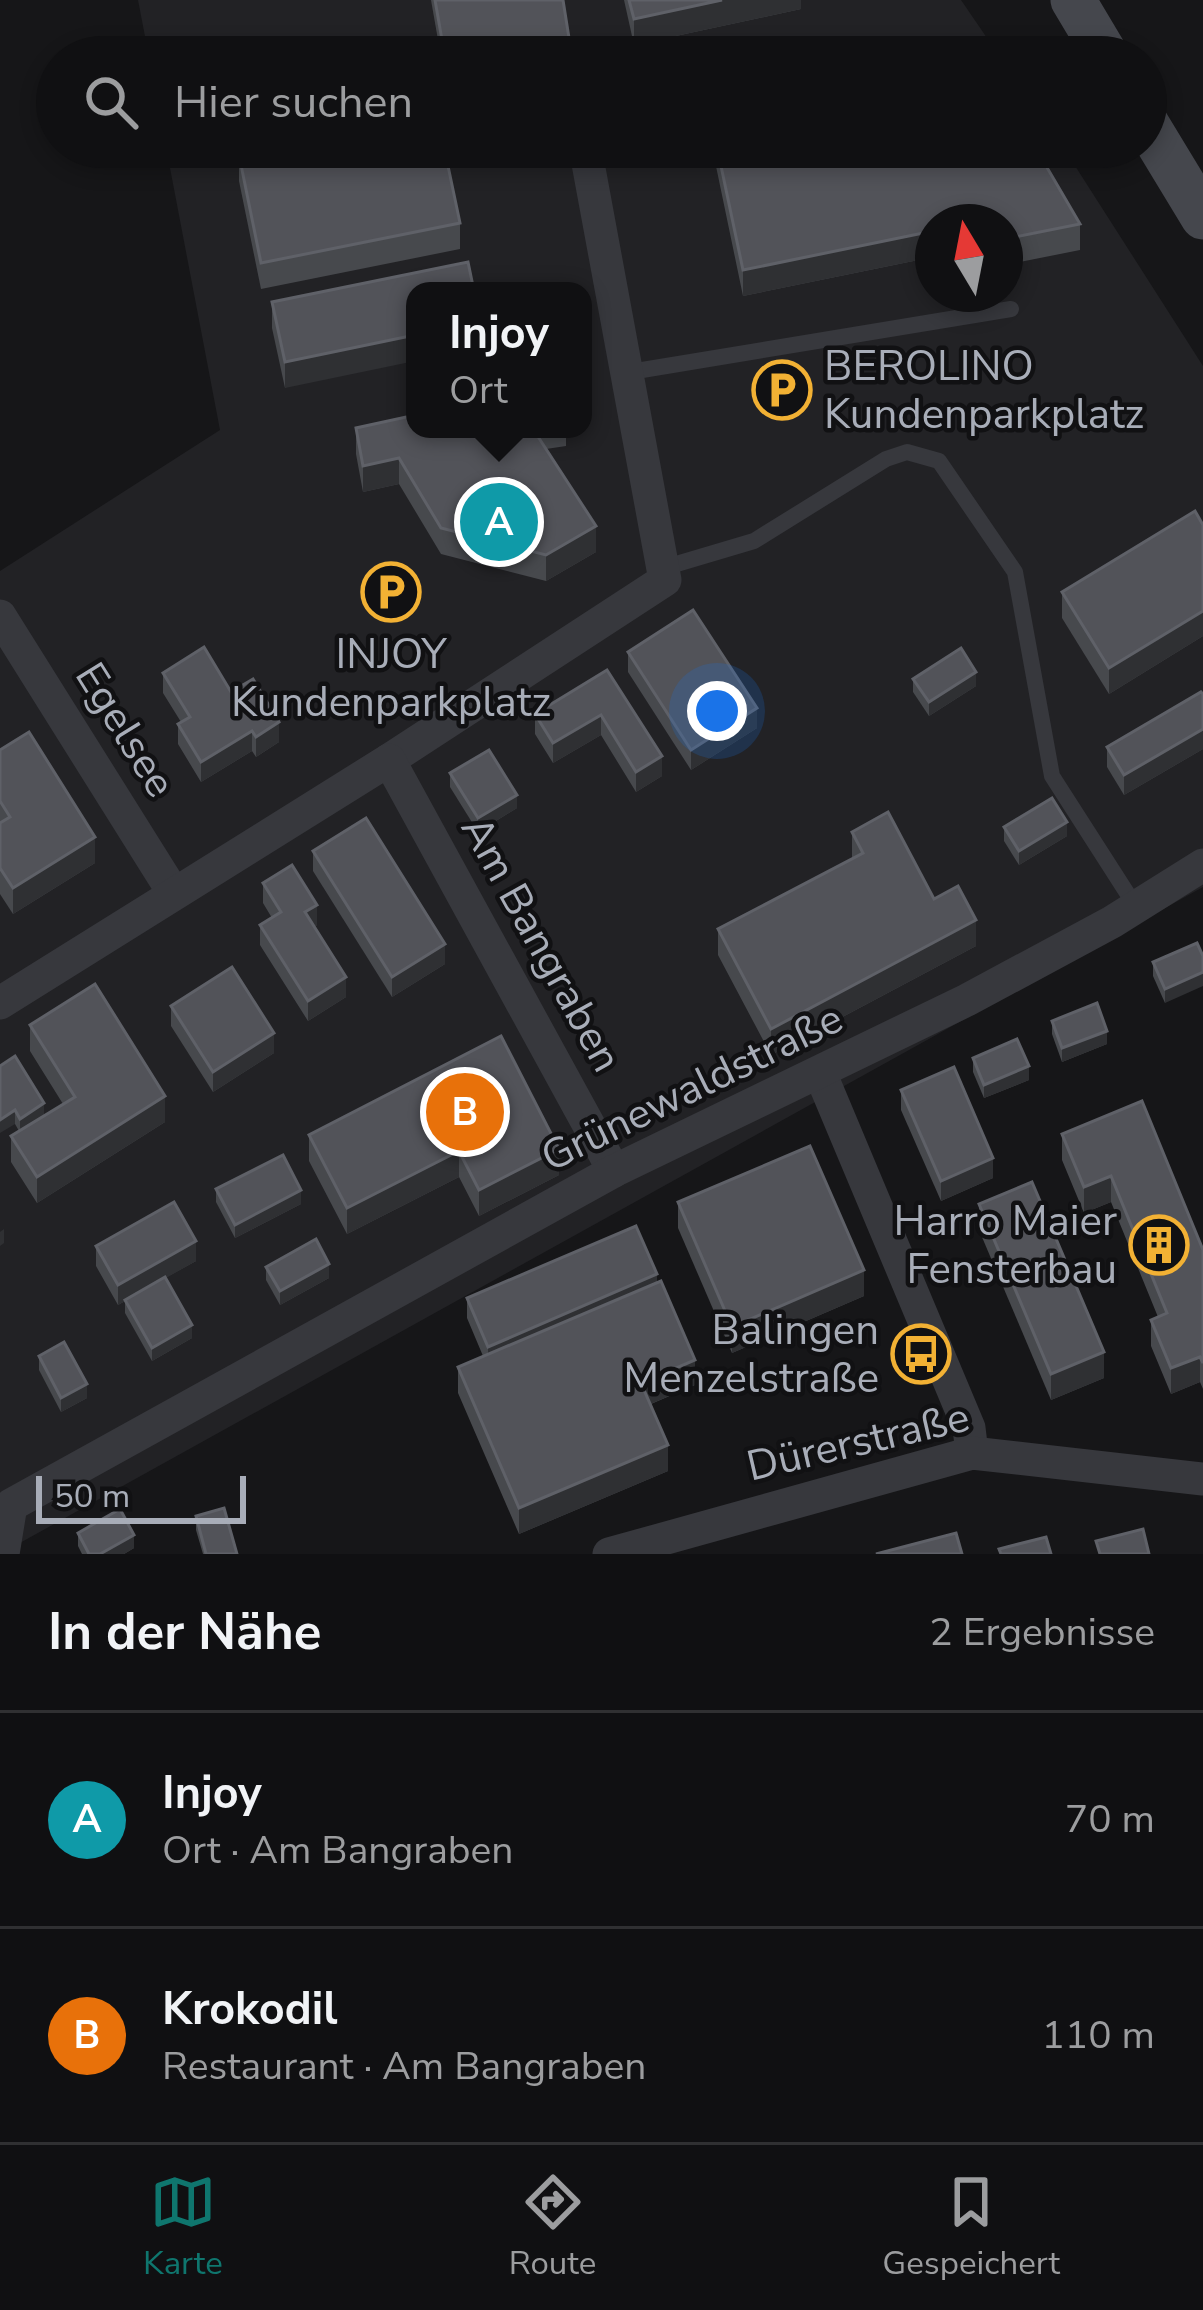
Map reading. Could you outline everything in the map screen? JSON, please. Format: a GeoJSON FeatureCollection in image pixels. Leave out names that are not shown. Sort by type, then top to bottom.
{"type":"FeatureCollection","features":[{"type":"Feature","properties":{"kind":"main road"},"geometry":{"type":"LineString","coordinates":[[1073,0],[1094,36]]}},
{"type":"Feature","properties":{"kind":"main road"},"geometry":{"type":"LineString","coordinates":[[1167,158],[1203,217]]}},
{"type":"Feature","properties":{"kind":"street"},"geometry":{"type":"LineString","coordinates":[[0,1003],[389,760],[665,580],[589,168]]}},
{"type":"Feature","properties":{"kind":"street","name":"Egelsee"},"geometry":{"type":"LineString","coordinates":[[0,616],[173,892]]}},
{"type":"Feature","properties":{"kind":"street","name":"Am Bangraben"},"geometry":{"type":"LineString","coordinates":[[389,760],[614,1171]]}},
{"type":"Feature","properties":{"kind":"street","name":"Grünewaldstraße"},"geometry":{"type":"LineString","coordinates":[[3,1554],[5,1508],[614,1171],[821,1075],[1136,907],[1203,865]]}},
{"type":"Feature","properties":{"kind":"street"},"geometry":{"type":"LineString","coordinates":[[821,1075],[969,1428],[972,1453]]}},
{"type":"Feature","properties":{"kind":"street","name":"Dürerstraße"},"geometry":{"type":"LineString","coordinates":[[609,1554],[972,1453],[1203,1479]]}},
{"type":"Feature","properties":{"kind":"lane"},"geometry":{"type":"LineString","coordinates":[[630,372],[993,312]]}},
{"type":"Feature","properties":{"kind":"lane"},"geometry":{"type":"LineString","coordinates":[[663,568],[754,541],[886,459],[907,452],[939,461],[1016,572],[1052,776],[1136,907]]}},
{"type":"Feature","properties":{"kind":"shaded area"},"geometry":{"type":"Polygon","coordinates":[[[138,0],[961,0],[986,36],[145,36],[138,0]]]}},
{"type":"Feature","properties":{"kind":"shaded area"},"geometry":{"type":"Polygon","coordinates":[[[170,168],[1076,168],[1203,366],[1203,887],[0,1554],[0,571],[220,430],[170,168]]]}},
{"type":"Feature","properties":{"kind":"building"},"geometry":{"type":"Polygon","coordinates":[[[435,0],[563,0],[569,36],[441,36],[435,0]]]}},
{"type":"Feature","properties":{"kind":"building"},"geometry":{"type":"Polygon","coordinates":[[[629,0],[722,0],[634,19],[629,0]]]}},
{"type":"Feature","properties":{"kind":"building"},"geometry":{"type":"Polygon","coordinates":[[[242,168],[448,168],[460,223],[261,263],[242,168]]]}},
{"type":"Feature","properties":{"kind":"building"},"geometry":{"type":"Polygon","coordinates":[[[721,168],[1047,168],[1080,224],[1023,235],[1023,204],[915,204],[915,235],[743,270],[721,168]]]}},
{"type":"Feature","properties":{"kind":"building"},"geometry":{"type":"Polygon","coordinates":[[[468,262],[472,282],[406,282],[406,337],[285,362],[272,302],[468,262]]]}},
{"type":"Feature","properties":{"kind":"building"},"geometry":{"type":"Polygon","coordinates":[[[406,417],[406,438],[539,438],[596,526],[546,555],[441,528],[399,458],[363,466],[356,428],[406,417]]]}},
{"type":"Feature","properties":{"kind":"building"},"geometry":{"type":"Polygon","coordinates":[[[1195,511],[1203,525],[1203,611],[1109,668],[1062,592],[1195,511]]]}},
{"type":"Feature","properties":{"kind":"building"},"geometry":{"type":"Polygon","coordinates":[[[693,610],[757,708],[691,750],[628,652],[693,610]]]}},
{"type":"Feature","properties":{"kind":"building"},"geometry":{"type":"Polygon","coordinates":[[[204,647],[231,692],[253,679],[279,722],[256,737],[252,731],[201,762],[178,724],[190,717],[163,673],[204,647]]]}},
{"type":"Feature","properties":{"kind":"building"},"geometry":{"type":"Polygon","coordinates":[[[961,648],[976,672],[929,702],[913,679],[961,648]]]}},
{"type":"Feature","properties":{"kind":"building"},"geometry":{"type":"Polygon","coordinates":[[[607,670],[662,756],[636,772],[601,715],[553,743],[535,714],[607,670]]]}},
{"type":"Feature","properties":{"kind":"building"},"geometry":{"type":"Polygon","coordinates":[[[1201,692],[1203,729],[1124,775],[1107,747],[1201,692]]]}},
{"type":"Feature","properties":{"kind":"building"},"geometry":{"type":"Polygon","coordinates":[[[29,732],[95,837],[13,888],[0,868],[0,823],[10,817],[0,801],[0,750],[29,732]]]}},
{"type":"Feature","properties":{"kind":"building"},"geometry":{"type":"Polygon","coordinates":[[[489,750],[517,795],[478,818],[450,773],[489,750]]]}},
{"type":"Feature","properties":{"kind":"building"},"geometry":{"type":"Polygon","coordinates":[[[1052,798],[1067,822],[1019,851],[1004,827],[1052,798]]]}},
{"type":"Feature","properties":{"kind":"building"},"geometry":{"type":"Polygon","coordinates":[[[888,812],[934,899],[958,886],[976,920],[771,1029],[718,929],[863,853],[852,832],[888,812]]]}},
{"type":"Feature","properties":{"kind":"building"},"geometry":{"type":"Polygon","coordinates":[[[366,818],[445,944],[392,977],[313,851],[366,818]]]}},
{"type":"Feature","properties":{"kind":"building"},"geometry":{"type":"Polygon","coordinates":[[[292,865],[317,905],[305,912],[346,977],[308,1001],[260,925],[281,912],[263,883],[292,865]]]}},
{"type":"Feature","properties":{"kind":"building"},"geometry":{"type":"Polygon","coordinates":[[[1197,943],[1203,972],[1165,989],[1153,962],[1197,943]]]}},
{"type":"Feature","properties":{"kind":"building"},"geometry":{"type":"Polygon","coordinates":[[[232,967],[274,1033],[213,1072],[171,1006],[232,967]]]}},
{"type":"Feature","properties":{"kind":"building"},"geometry":{"type":"Polygon","coordinates":[[[95,984],[165,1096],[37,1177],[11,1136],[75,1097],[30,1025],[95,984]]]}},
{"type":"Feature","properties":{"kind":"building"},"geometry":{"type":"Polygon","coordinates":[[[1097,1003],[1107,1031],[1062,1048],[1052,1021],[1097,1003]]]}},
{"type":"Feature","properties":{"kind":"building"},"geometry":{"type":"Polygon","coordinates":[[[501,1036],[559,1149],[479,1190],[459,1151],[347,1208],[309,1135],[501,1036]]]}},
{"type":"Feature","properties":{"kind":"building"},"geometry":{"type":"Polygon","coordinates":[[[1017,1039],[1029,1066],[984,1085],[973,1058],[1017,1039]]]}},
{"type":"Feature","properties":{"kind":"building"},"geometry":{"type":"Polygon","coordinates":[[[15,1056],[44,1103],[20,1119],[15,1110],[0,1120],[0,1066],[15,1056]]]}},
{"type":"Feature","properties":{"kind":"building"},"geometry":{"type":"Polygon","coordinates":[[[954,1067],[993,1158],[941,1181],[901,1090],[954,1067]]]}},
{"type":"Feature","properties":{"kind":"building","name":"Harro Maier Fensterbau"},"geometry":{"type":"Polygon","coordinates":[[[1142,1101],[1203,1250],[1203,1363],[1200,1357],[1171,1368],[1151,1320],[1167,1313],[1111,1176],[1084,1187],[1062,1134],[1142,1101]]]}},
{"type":"Feature","properties":{"kind":"building"},"geometry":{"type":"Polygon","coordinates":[[[810,1146],[864,1270],[732,1327],[678,1202],[810,1146]]]}},
{"type":"Feature","properties":{"kind":"building"},"geometry":{"type":"Polygon","coordinates":[[[283,1155],[301,1190],[235,1225],[216,1189],[283,1155]]]}},
{"type":"Feature","properties":{"kind":"building"},"geometry":{"type":"Polygon","coordinates":[[[1032,1182],[1104,1352],[1051,1374],[979,1204],[1032,1182]]]}},
{"type":"Feature","properties":{"kind":"building"},"geometry":{"type":"Polygon","coordinates":[[[174,1202],[196,1241],[118,1285],[96,1246],[174,1202]]]}},
{"type":"Feature","properties":{"kind":"building"},"geometry":{"type":"Polygon","coordinates":[[[636,1226],[657,1274],[488,1347],[467,1298],[636,1226]]]}},
{"type":"Feature","properties":{"kind":"building"},"geometry":{"type":"Polygon","coordinates":[[[316,1239],[329,1264],[280,1291],[266,1267],[316,1239]]]}},
{"type":"Feature","properties":{"kind":"building"},"geometry":{"type":"Polygon","coordinates":[[[165,1277],[192,1325],[152,1348],[125,1300],[165,1277]]]}},
{"type":"Feature","properties":{"kind":"building"},"geometry":{"type":"Polygon","coordinates":[[[661,1281],[695,1360],[641,1383],[668,1445],[519,1508],[458,1367],[661,1281]]]}},
{"type":"Feature","properties":{"kind":"building"},"geometry":{"type":"Polygon","coordinates":[[[64,1342],[87,1384],[61,1398],[39,1356],[64,1342]]]}},
{"type":"Feature","properties":{"kind":"building"},"geometry":{"type":"Polygon","coordinates":[[[224,1508],[237,1554],[206,1554],[196,1516],[224,1508]]]}},
{"type":"Feature","properties":{"kind":"building"},"geometry":{"type":"Polygon","coordinates":[[[120,1509],[134,1535],[100,1554],[89,1554],[78,1533],[120,1509]]]}},
{"type":"Feature","properties":{"kind":"building"},"geometry":{"type":"Polygon","coordinates":[[[1143,1529],[1149,1554],[1100,1554],[1096,1541],[1143,1529]]]}},
{"type":"Feature","properties":{"kind":"building"},"geometry":{"type":"Polygon","coordinates":[[[956,1533],[962,1554],[876,1554],[956,1533]]]}},
{"type":"Feature","properties":{"kind":"building"},"geometry":{"type":"Polygon","coordinates":[[[1046,1537],[1051,1554],[1001,1554],[999,1549],[1046,1537]]]}},
{"type":"Feature","properties":{"kind":"place","name":"BEROLINO Kundenparkplatz"},"geometry":{"type":"Point","coordinates":[782,390]}},
{"type":"Feature","properties":{"kind":"place","name":"Injoy"},"geometry":{"type":"Point","coordinates":[499,522]}},
{"type":"Feature","properties":{"kind":"place","name":"INJOY Kundenparkplatz"},"geometry":{"type":"Point","coordinates":[391,592]}},
{"type":"Feature","properties":{"kind":"place","name":"Krokodil"},"geometry":{"type":"Point","coordinates":[465,1112]}},
{"type":"Feature","properties":{"kind":"place","name":"Harro Maier Fensterbau"},"geometry":{"type":"Point","coordinates":[1159,1245]}},
{"type":"Feature","properties":{"kind":"place","name":"Balingen Menzelstraße"},"geometry":{"type":"Point","coordinates":[921,1354]}}]}
